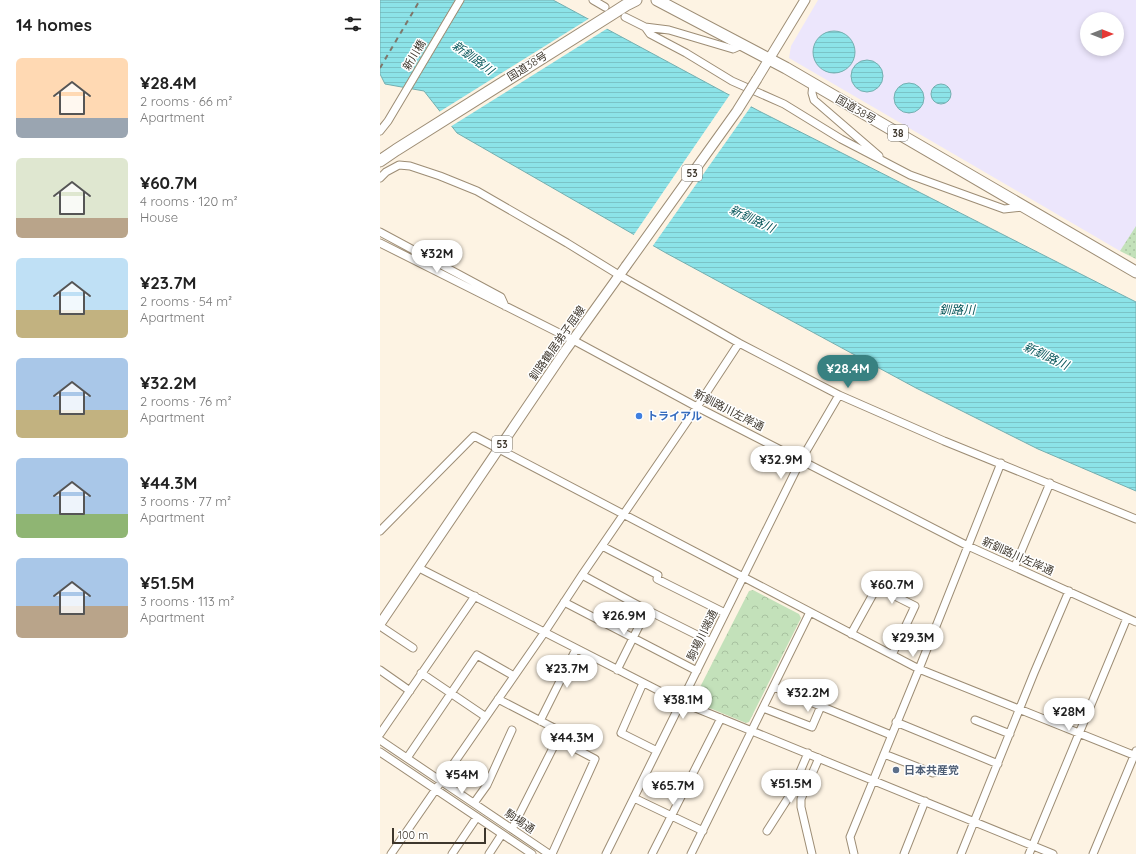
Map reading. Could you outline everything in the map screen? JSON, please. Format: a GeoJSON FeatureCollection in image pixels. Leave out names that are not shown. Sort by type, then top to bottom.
{"type":"FeatureCollection","features":[{"type":"Feature","properties":{"kind":"highway","name":"国道38号"},"geometry":{"type":"LineString","coordinates":[[380,161],[609,11],[636,0]]}},
{"type":"Feature","properties":{"kind":"highway","name":"国道38号"},"geometry":{"type":"LineString","coordinates":[[657,0],[769,59],[1136,272]]}},
{"type":"Feature","properties":{"kind":"main road","name":"53"},"geometry":{"type":"LineString","coordinates":[[769,59],[805,0]]}},
{"type":"Feature","properties":{"kind":"main road","name":"釧路鶴居弟子屈線"},"geometry":{"type":"LineString","coordinates":[[380,625],[573,340],[737,111],[769,59]]}},
{"type":"Feature","properties":{"kind":"street","name":"新川橋"},"geometry":{"type":"LineString","coordinates":[[380,131],[388,121],[460,0]]}},
{"type":"Feature","properties":{"kind":"street"},"geometry":{"type":"LineString","coordinates":[[593,0],[609,11]]}},
{"type":"Feature","properties":{"kind":"street"},"geometry":{"type":"LineString","coordinates":[[625,18],[645,27],[669,30],[733,49],[742,45]]}},
{"type":"Feature","properties":{"kind":"street"},"geometry":{"type":"LineString","coordinates":[[645,27],[650,34],[686,53],[732,82],[784,104],[841,139],[910,175],[1004,208],[1025,207]]}},
{"type":"Feature","properties":{"kind":"street"},"geometry":{"type":"LineString","coordinates":[[813,84],[812,93],[814,100],[888,164]]}},
{"type":"Feature","properties":{"kind":"street"},"geometry":{"type":"LineString","coordinates":[[380,178],[386,172],[399,165],[410,166],[478,191],[619,275],[739,343],[839,395],[944,441],[1136,519]]}},
{"type":"Feature","properties":{"kind":"street"},"geometry":{"type":"LineString","coordinates":[[380,232],[501,297],[505,306]]}},
{"type":"Feature","properties":{"kind":"street","name":"新釧路川左岸通"},"geometry":{"type":"LineString","coordinates":[[380,243],[573,340],[697,407],[968,546],[1136,622]]}},
{"type":"Feature","properties":{"kind":"street"},"geometry":{"type":"LineString","coordinates":[[391,854],[544,633],[739,343]]}},
{"type":"Feature","properties":{"kind":"street","name":"駒場川端通"},"geometry":{"type":"LineString","coordinates":[[606,854],[801,460],[839,395]]}},
{"type":"Feature","properties":{"kind":"street"},"geometry":{"type":"LineString","coordinates":[[380,531],[474,436],[919,669],[1019,710],[1135,754],[1093,854]]}},
{"type":"Feature","properties":{"kind":"street"},"geometry":{"type":"LineString","coordinates":[[854,854],[850,837],[1001,463]]}},
{"type":"Feature","properties":{"kind":"street"},"geometry":{"type":"LineString","coordinates":[[1015,566],[1050,483]]}},
{"type":"Feature","properties":{"kind":"street"},"geometry":{"type":"LineString","coordinates":[[602,546],[658,575],[656,579],[725,614]]}},
{"type":"Feature","properties":{"kind":"street"},"geometry":{"type":"LineString","coordinates":[[419,568],[681,702],[1053,854]]}},
{"type":"Feature","properties":{"kind":"street"},"geometry":{"type":"LineString","coordinates":[[582,575],[711,642]]}},
{"type":"Feature","properties":{"kind":"street"},"geometry":{"type":"LineString","coordinates":[[851,634],[877,587],[915,606],[892,656]]}},
{"type":"Feature","properties":{"kind":"street"},"geometry":{"type":"LineString","coordinates":[[961,854],[1019,710],[1069,592]]}},
{"type":"Feature","properties":{"kind":"street"},"geometry":{"type":"LineString","coordinates":[[380,734],[475,596]]}},
{"type":"Feature","properties":{"kind":"street"},"geometry":{"type":"LineString","coordinates":[[564,602],[697,670]]}},
{"type":"Feature","properties":{"kind":"street"},"geometry":{"type":"LineString","coordinates":[[617,670],[647,610]]}},
{"type":"Feature","properties":{"kind":"street"},"geometry":{"type":"LineString","coordinates":[[691,854],[810,612]]}},
{"type":"Feature","properties":{"kind":"street"},"geometry":{"type":"LineString","coordinates":[[1029,854],[1127,618]]}},
{"type":"Feature","properties":{"kind":"street"},"geometry":{"type":"LineString","coordinates":[[380,625],[413,648]]}},
{"type":"Feature","properties":{"kind":"street"},"geometry":{"type":"LineString","coordinates":[[540,721],[576,649]]}},
{"type":"Feature","properties":{"kind":"street"},"geometry":{"type":"LineString","coordinates":[[407,758],[477,655],[514,676]]}},
{"type":"Feature","properties":{"kind":"street"},"geometry":{"type":"LineString","coordinates":[[380,670],[410,690]]}},
{"type":"Feature","properties":{"kind":"street"},"geometry":{"type":"LineString","coordinates":[[422,673],[486,717]]}},
{"type":"Feature","properties":{"kind":"street"},"geometry":{"type":"LineString","coordinates":[[643,683],[621,732],[657,751]]}},
{"type":"Feature","properties":{"kind":"street"},"geometry":{"type":"LineString","coordinates":[[774,687],[891,735]]}},
{"type":"Feature","properties":{"kind":"street"},"geometry":{"type":"LineString","coordinates":[[498,699],[558,730],[560,736],[578,745],[576,749],[595,759],[552,854]]}},
{"type":"Feature","properties":{"kind":"street"},"geometry":{"type":"LineString","coordinates":[[763,708],[812,727],[821,706]]}},
{"type":"Feature","properties":{"kind":"street"},"geometry":{"type":"LineString","coordinates":[[652,854],[721,718]]}},
{"type":"Feature","properties":{"kind":"street"},"geometry":{"type":"LineString","coordinates":[[975,720],[1010,734]]}},
{"type":"Feature","properties":{"kind":"street"},"geometry":{"type":"LineString","coordinates":[[896,722],[998,764]]}},
{"type":"Feature","properties":{"kind":"street"},"geometry":{"type":"LineString","coordinates":[[474,803],[487,785],[512,730]]}},
{"type":"Feature","properties":{"kind":"street"},"geometry":{"type":"LineString","coordinates":[[512,829],[560,736]]}},
{"type":"Feature","properties":{"kind":"street","name":"駒場通"},"geometry":{"type":"LineString","coordinates":[[380,740],[549,854]]}},
{"type":"Feature","properties":{"kind":"street","name":"駒場通"},"geometry":{"type":"LineString","coordinates":[[380,752],[532,854]]}},
{"type":"Feature","properties":{"kind":"street"},"geometry":{"type":"LineString","coordinates":[[767,831],[790,795],[808,754]]}},
{"type":"Feature","properties":{"kind":"street"},"geometry":{"type":"LineString","coordinates":[[884,754],[933,773]]}},
{"type":"Feature","properties":{"kind":"street"},"geometry":{"type":"LineString","coordinates":[[812,854],[801,807],[801,799],[819,758]]}},
{"type":"Feature","properties":{"kind":"street"},"geometry":{"type":"LineString","coordinates":[[790,795],[801,799]]}},
{"type":"Feature","properties":{"kind":"street"},"geometry":{"type":"LineString","coordinates":[[634,798],[703,831]]}},
{"type":"Feature","properties":{"kind":"street"},"geometry":{"type":"LineString","coordinates":[[904,854],[925,801]]}},
{"type":"Feature","properties":{"kind":"street"},"geometry":{"type":"LineString","coordinates":[[452,854],[477,817]]}},
{"type":"Feature","properties":{"kind":"street"},"geometry":{"type":"LineString","coordinates":[[489,854],[502,834]]}},
{"type":"Feature","properties":{"kind":"street"},"geometry":{"type":"LineString","coordinates":[[532,854],[538,846]]}},
{"type":"Feature","properties":{"kind":"shaded area"},"geometry":{"type":"Polygon","coordinates":[[[818,0],[1136,0],[1136,228],[1120,251],[789,58],[791,46],[818,0]]]}},
{"type":"Feature","properties":{"kind":"green space"},"geometry":{"type":"Polygon","coordinates":[[[1136,226],[1136,259],[1120,251],[1136,226]]]}},
{"type":"Feature","properties":{"kind":"green space"},"geometry":{"type":"Polygon","coordinates":[[[753,590],[799,614],[801,618],[749,722],[746,723],[695,702],[694,699],[749,591],[753,590]]]}},
{"type":"Feature","properties":{"kind":"water","name":"釧路川"},"geometry":{"type":"Polygon","coordinates":[[[380,0],[553,0],[759,111],[1136,302],[1136,491],[1038,449],[916,388],[666,253],[457,133],[424,91],[385,84],[380,74],[380,0]]]}},
{"type":"Feature","properties":{"kind":"water"},"geometry":{"type":"Polygon","coordinates":[[[830,31],[838,31],[846,34],[852,40],[855,52],[852,64],[846,70],[838,73],[830,73],[822,70],[816,64],[813,56],[813,48],[816,40],[822,34],[830,31]]]}},
{"type":"Feature","properties":{"kind":"water"},"geometry":{"type":"Polygon","coordinates":[[[864,60],[870,60],[880,67],[883,76],[882,82],[876,89],[870,92],[864,92],[854,85],[851,79],[851,73],[858,63],[864,60]]]}},
{"type":"Feature","properties":{"kind":"water"},"geometry":{"type":"Polygon","coordinates":[[[909,83],[920,87],[924,98],[920,109],[909,113],[898,109],[894,98],[898,87],[909,83]]]}},
{"type":"Feature","properties":{"kind":"water"},"geometry":{"type":"Polygon","coordinates":[[[941,84],[948,87],[951,94],[948,101],[941,104],[934,101],[931,94],[934,87],[941,84]]]}},
{"type":"Feature","properties":{"kind":"pier"},"geometry":{"type":"Polygon","coordinates":[[[590,18],[608,28],[450,127],[439,112],[590,18]]]}},
{"type":"Feature","properties":{"kind":"pier"},"geometry":{"type":"Polygon","coordinates":[[[731,93],[752,105],[652,247],[633,236],[731,93]]]}},
{"type":"Feature","properties":{"kind":"railway"},"geometry":{"type":"LineString","coordinates":[[380,68],[420,0]]}},
{"type":"Feature","properties":{"kind":"place","name":"トライアル"},"geometry":{"type":"Point","coordinates":[639,416]}},
{"type":"Feature","properties":{"kind":"place","name":"日本共産党"},"geometry":{"type":"Point","coordinates":[896,770]}},
{"type":"Feature","properties":{"kind":"water label","name":"新釧路川"},"geometry":{"type":"Point","coordinates":[473,58]}},
{"type":"Feature","properties":{"kind":"water label","name":"新釧路川"},"geometry":{"type":"Point","coordinates":[752,219]}},
{"type":"Feature","properties":{"kind":"water label","name":"新釧路川"},"geometry":{"type":"Point","coordinates":[1046,356]}}]}
